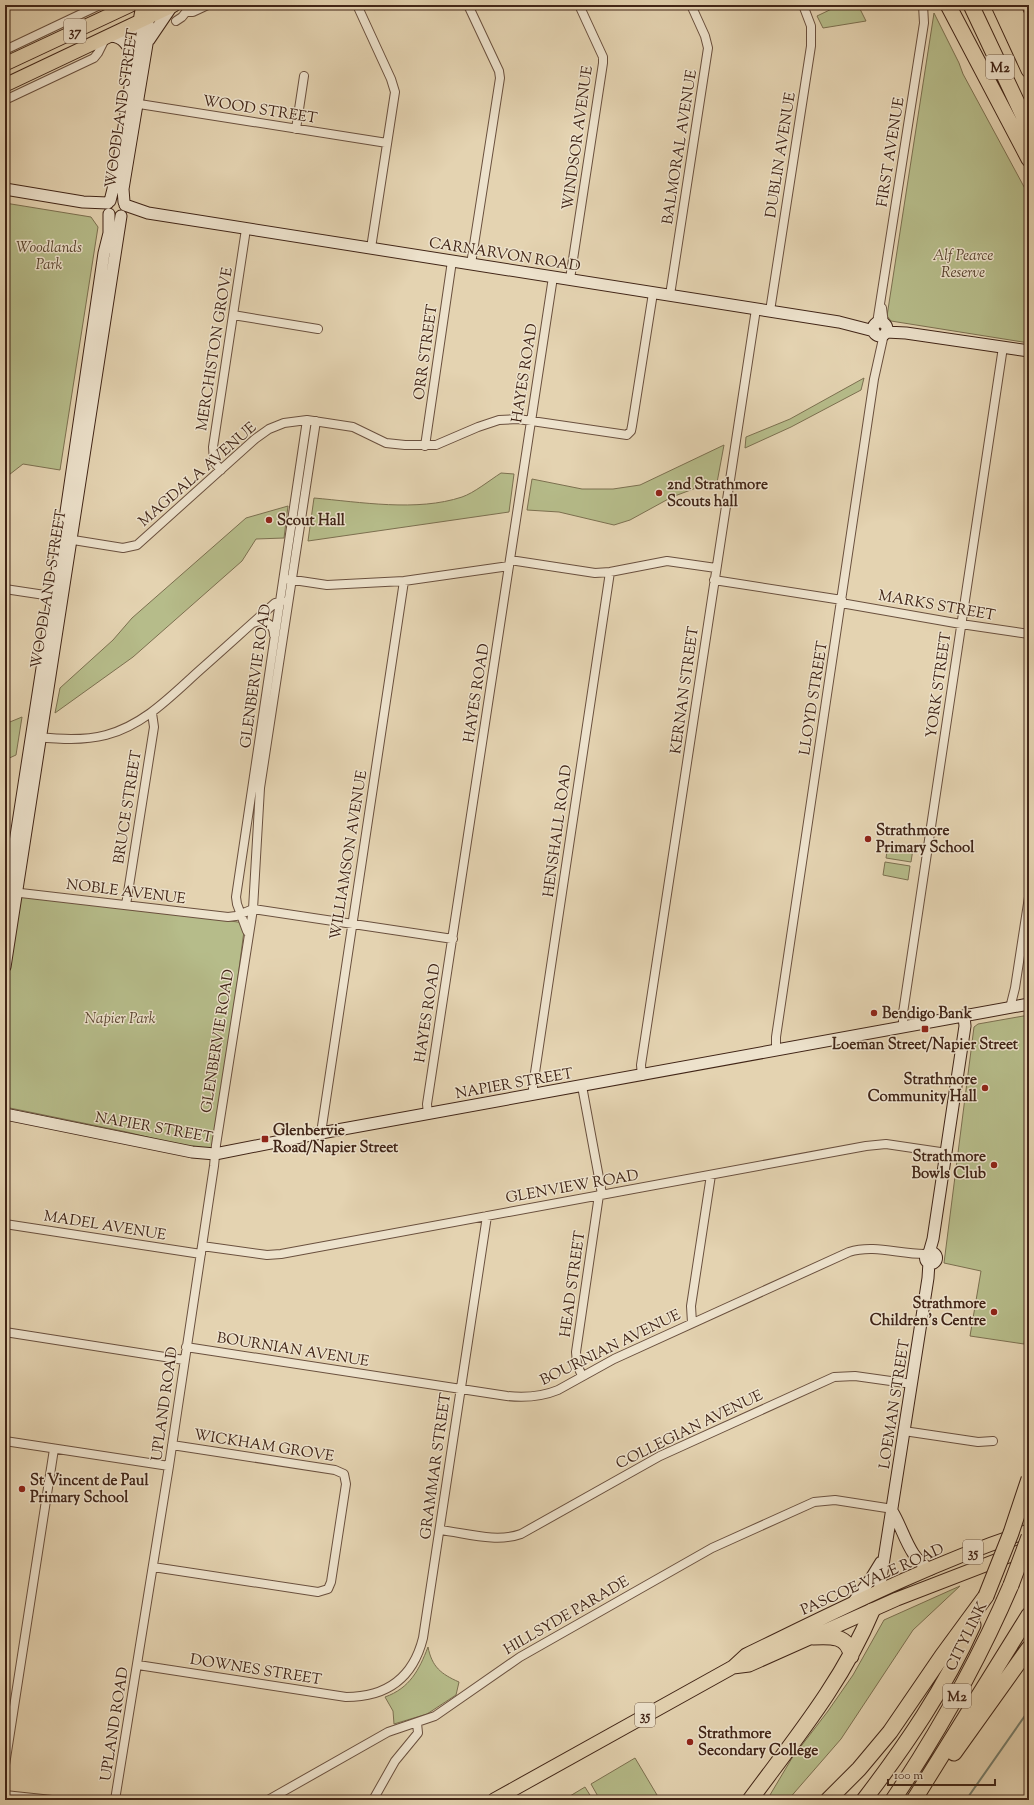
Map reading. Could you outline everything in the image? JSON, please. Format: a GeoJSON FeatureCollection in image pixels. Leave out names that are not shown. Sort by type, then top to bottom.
{"type":"FeatureCollection","features":[{"type":"Feature","properties":{"kind":"highway"},"geometry":{"type":"LineString","coordinates":[[948,5],[1029,159]]}},
{"type":"Feature","properties":{"kind":"highway","name":"M2"},"geometry":{"type":"LineString","coordinates":[[971,5],[1029,128]]}},
{"type":"Feature","properties":{"kind":"highway","name":"M2"},"geometry":{"type":"LineString","coordinates":[[998,5],[1029,70]]}},
{"type":"Feature","properties":{"kind":"highway"},"geometry":{"type":"LineString","coordinates":[[1012,5],[1029,42]]}},
{"type":"Feature","properties":{"kind":"highway"},"geometry":{"type":"LineString","coordinates":[[1022,5],[1029,19]]}},
{"type":"Feature","properties":{"kind":"highway","name":"CITYLINK"},"geometry":{"type":"LineString","coordinates":[[864,1800],[912,1735],[934,1700],[968,1635],[986,1596],[1011,1533],[1029,1479]]}},
{"type":"Feature","properties":{"kind":"highway","name":"CITYLINK"},"geometry":{"type":"LineString","coordinates":[[893,1800],[929,1745],[972,1669],[1010,1585],[1029,1537]]}},
{"type":"Feature","properties":{"kind":"highway"},"geometry":{"type":"LineString","coordinates":[[828,1800],[859,1769],[890,1732],[942,1656],[986,1596]]}},
{"type":"Feature","properties":{"kind":"highway"},"geometry":{"type":"LineString","coordinates":[[750,1800],[828,1693],[852,1656],[872,1611]]}},
{"type":"Feature","properties":{"kind":"highway"},"geometry":{"type":"LineString","coordinates":[[914,1800],[1029,1615]]}},
{"type":"Feature","properties":{"kind":"highway"},"geometry":{"type":"LineString","coordinates":[[813,1637],[836,1637],[844,1639],[849,1645],[852,1656]]}},
{"type":"Feature","properties":{"kind":"highway"},"geometry":{"type":"LineString","coordinates":[[919,1800],[1029,1648]]}},
{"type":"Feature","properties":{"kind":"main road","name":"37"},"geometry":{"type":"LineString","coordinates":[[5,64],[131,5]]}},
{"type":"Feature","properties":{"kind":"main road","name":"37"},"geometry":{"type":"LineString","coordinates":[[5,85],[106,37],[144,12],[173,5]]}},
{"type":"Feature","properties":{"kind":"main road","name":"PASCOE VALE ROAD"},"geometry":{"type":"LineString","coordinates":[[494,1800],[733,1666],[746,1655],[879,1591],[1029,1531]]}},
{"type":"Feature","properties":{"kind":"main road","name":"PASCOE VALE ROAD"},"geometry":{"type":"LineString","coordinates":[[733,1666],[750,1665],[949,1578],[1029,1548]]}},
{"type":"Feature","properties":{"kind":"main road"},"geometry":{"type":"LineString","coordinates":[[872,1611],[879,1591]]}},
{"type":"Feature","properties":{"kind":"main road"},"geometry":{"type":"LineString","coordinates":[[747,1800],[772,1770]]}},
{"type":"Feature","properties":{"kind":"street"},"geometry":{"type":"LineString","coordinates":[[5,50],[98,5]]}},
{"type":"Feature","properties":{"kind":"street"},"geometry":{"type":"LineString","coordinates":[[146,47],[153,33],[173,5],[186,12],[193,12],[208,5]]}},
{"type":"Feature","properties":{"kind":"street"},"geometry":{"type":"LineString","coordinates":[[357,5],[394,86],[395,92],[371,248]]}},
{"type":"Feature","properties":{"kind":"street"},"geometry":{"type":"LineString","coordinates":[[468,5],[499,71],[500,78],[471,264]]}},
{"type":"Feature","properties":{"kind":"street","name":"WINDSOR AVENUE"},"geometry":{"type":"LineString","coordinates":[[570,279],[603,63],[603,57],[579,5]]}},
{"type":"Feature","properties":{"kind":"street","name":"BALMORAL AVENUE"},"geometry":{"type":"LineString","coordinates":[[670,295],[708,48],[705,36],[691,5]]}},
{"type":"Feature","properties":{"kind":"street","name":"DUBLIN AVENUE"},"geometry":{"type":"LineString","coordinates":[[770,311],[811,46],[811,26],[803,5]]}},
{"type":"Feature","properties":{"kind":"street","name":"FIRST AVENUE"},"geometry":{"type":"LineString","coordinates":[[881,329],[881,304],[924,22],[923,5]]}},
{"type":"Feature","properties":{"kind":"street","name":"WOODLAND STREET"},"geometry":{"type":"LineString","coordinates":[[5,968],[12,892],[67,539],[100,313],[104,253],[109,233],[109,207],[149,30],[144,12]]}},
{"type":"Feature","properties":{"kind":"street","name":"WOODLAND STREET"},"geometry":{"type":"LineString","coordinates":[[100,313],[124,209],[123,189],[132,103],[133,66],[144,12]]}},
{"type":"Feature","properties":{"kind":"street"},"geometry":{"type":"LineString","coordinates":[[176,21],[186,12]]}},
{"type":"Feature","properties":{"kind":"street"},"geometry":{"type":"LineString","coordinates":[[5,100],[94,58],[106,37],[116,37],[126,44],[132,53],[133,66]]}},
{"type":"Feature","properties":{"kind":"street"},"geometry":{"type":"LineString","coordinates":[[296,129],[304,76]]}},
{"type":"Feature","properties":{"kind":"street","name":"WOOD STREET"},"geometry":{"type":"LineString","coordinates":[[132,103],[387,143]]}},
{"type":"Feature","properties":{"kind":"street"},"geometry":{"type":"LineString","coordinates":[[5,189],[109,207],[115,217],[124,209],[119,199],[109,207]]}},
{"type":"Feature","properties":{"kind":"street","name":"CARNARVON ROAD"},"geometry":{"type":"LineString","coordinates":[[124,209],[756,308],[858,326],[1029,351]]}},
{"type":"Feature","properties":{"kind":"street","name":"MERCHISTON GROVE"},"geometry":{"type":"LineString","coordinates":[[221,470],[215,466],[212,455],[246,229]]}},
{"type":"Feature","properties":{"kind":"street","name":"ORR STREET"},"geometry":{"type":"LineString","coordinates":[[425,446],[452,261]]}},
{"type":"Feature","properties":{"kind":"street","name":"HAYES ROAD"},"geometry":{"type":"LineString","coordinates":[[428,1114],[427,1104],[552,277]]}},
{"type":"Feature","properties":{"kind":"street","name":"MAGDALA AVENUE"},"geometry":{"type":"LineString","coordinates":[[67,539],[123,548],[137,545],[255,439],[269,429],[284,423],[307,420],[353,427],[386,443],[425,446],[436,445],[478,427],[499,420],[518,419],[623,436],[630,434],[653,292]]}},
{"type":"Feature","properties":{"kind":"street","name":"KERNAN STREET"},"geometry":{"type":"LineString","coordinates":[[642,1076],[641,1065],[756,308]]}},
{"type":"Feature","properties":{"kind":"street"},"geometry":{"type":"LineString","coordinates":[[233,315],[318,329]]}},
{"type":"Feature","properties":{"kind":"street","name":"LLOYD STREET"},"geometry":{"type":"LineString","coordinates":[[776,1051],[776,1037],[874,379],[880,350],[881,329]]}},
{"type":"Feature","properties":{"kind":"street","name":"YORK STREET"},"geometry":{"type":"LineString","coordinates":[[903,1026],[903,1013],[1003,347]]}},
{"type":"Feature","properties":{"kind":"street","name":"GLENBERVIE ROAD"},"geometry":{"type":"LineString","coordinates":[[215,1154],[248,933],[253,909],[260,788],[292,580],[307,420]]}},
{"type":"Feature","properties":{"kind":"street","name":"GLENBERVIE ROAD"},"geometry":{"type":"LineString","coordinates":[[248,933],[237,904],[236,897],[283,579],[316,421]]}},
{"type":"Feature","properties":{"kind":"street"},"geometry":{"type":"LineString","coordinates":[[283,579],[334,585],[404,581],[509,563],[595,573],[610,572],[667,561],[716,568]]}},
{"type":"Feature","properties":{"kind":"street","name":"HENSHALL ROAD"},"geometry":{"type":"LineString","coordinates":[[533,1094],[610,572]]}},
{"type":"Feature","properties":{"kind":"street","name":"MARKS STREET"},"geometry":{"type":"LineString","coordinates":[[714,580],[842,601],[961,624],[1029,634]]}},
{"type":"Feature","properties":{"kind":"street","name":"WILLIAMSON AVENUE"},"geometry":{"type":"LineString","coordinates":[[321,1133],[404,581]]}},
{"type":"Feature","properties":{"kind":"street"},"geometry":{"type":"LineString","coordinates":[[5,589],[58,597]]}},
{"type":"Feature","properties":{"kind":"street"},"geometry":{"type":"LineString","coordinates":[[36,737],[70,740],[90,738],[119,731],[143,719],[152,713],[280,600],[289,601]]}},
{"type":"Feature","properties":{"kind":"street"},"geometry":{"type":"LineString","coordinates":[[253,623],[262,621],[270,624],[274,631],[274,637]]}},
{"type":"Feature","properties":{"kind":"street","name":"BRUCE STREET"},"geometry":{"type":"LineString","coordinates":[[126,906],[154,727],[152,713]]}},
{"type":"Feature","properties":{"kind":"street","name":"BRUCE STREET"},"geometry":{"type":"LineString","coordinates":[[143,719],[152,737]]}},
{"type":"Feature","properties":{"kind":"street","name":"WOODLAND STREET"},"geometry":{"type":"LineString","coordinates":[[5,908],[12,892]]}},
{"type":"Feature","properties":{"kind":"street","name":"NOBLE AVENUE"},"geometry":{"type":"LineString","coordinates":[[12,892],[228,917],[253,909]]}},
{"type":"Feature","properties":{"kind":"street"},"geometry":{"type":"LineString","coordinates":[[1019,1006],[1015,988],[1029,897]]}},
{"type":"Feature","properties":{"kind":"street"},"geometry":{"type":"LineString","coordinates":[[253,909],[453,939]]}},
{"type":"Feature","properties":{"kind":"street","name":"NAPIER STREET"},"geometry":{"type":"LineString","coordinates":[[5,1114],[192,1152],[215,1154],[321,1133],[533,1094],[642,1076],[903,1026],[1019,1006]]}},
{"type":"Feature","properties":{"kind":"street","name":"LOEMAN STREET"},"geometry":{"type":"LineString","coordinates":[[879,1591],[893,1510],[966,1026],[964,1016]]}},
{"type":"Feature","properties":{"kind":"street","name":"HEAD STREET"},"geometry":{"type":"LineString","coordinates":[[582,1086],[600,1195],[576,1352],[577,1364],[582,1376]]}},
{"type":"Feature","properties":{"kind":"street","name":"GLENVIEW ROAD"},"geometry":{"type":"LineString","coordinates":[[201,1250],[274,1255],[878,1144],[947,1153]]}},
{"type":"Feature","properties":{"kind":"street","name":"UPLAND ROAD"},"geometry":{"type":"LineString","coordinates":[[115,1800],[169,1466],[215,1154]]}},
{"type":"Feature","properties":{"kind":"street"},"geometry":{"type":"LineString","coordinates":[[692,1323],[691,1306],[710,1175]]}},
{"type":"Feature","properties":{"kind":"street","name":"GRAMMAR STREET"},"geometry":{"type":"LineString","coordinates":[[370,1695],[381,1692],[403,1677],[416,1658],[423,1638],[487,1216]]}},
{"type":"Feature","properties":{"kind":"street","name":"MADEL AVENUE"},"geometry":{"type":"LineString","coordinates":[[5,1224],[201,1250]]}},
{"type":"Feature","properties":{"kind":"street","name":"BOURNIAN AVENUE"},"geometry":{"type":"LineString","coordinates":[[186,1347],[507,1396],[532,1397],[550,1394],[614,1359],[849,1252],[870,1249],[930,1258]]}},
{"type":"Feature","properties":{"kind":"street"},"geometry":{"type":"LineString","coordinates":[[5,1332],[184,1360]]}},
{"type":"Feature","properties":{"kind":"street","name":"COLLEGIAN AVENUE"},"geometry":{"type":"LineString","coordinates":[[440,1530],[495,1538],[513,1537],[521,1534],[660,1456],[834,1377],[855,1376],[912,1384]]}},
{"type":"Feature","properties":{"kind":"street"},"geometry":{"type":"LineString","coordinates":[[904,1431],[978,1442],[993,1441]]}},
{"type":"Feature","properties":{"kind":"street"},"geometry":{"type":"LineString","coordinates":[[5,1441],[169,1466]]}},
{"type":"Feature","properties":{"kind":"street","name":"WICKHAM GROVE"},"geometry":{"type":"LineString","coordinates":[[153,1567],[318,1592],[328,1589],[331,1582],[346,1484],[344,1474],[335,1470],[172,1445]]}},
{"type":"Feature","properties":{"kind":"street"},"geometry":{"type":"LineString","coordinates":[[5,1765],[54,1449]]}},
{"type":"Feature","properties":{"kind":"street","name":"HILLSYDE PARADE"},"geometry":{"type":"LineString","coordinates":[[268,1800],[388,1732],[426,1720],[536,1647],[703,1552],[814,1502],[827,1500],[893,1510]]}},
{"type":"Feature","properties":{"kind":"street"},"geometry":{"type":"LineString","coordinates":[[893,1510],[903,1534],[918,1560],[923,1565],[931,1569]]}},
{"type":"Feature","properties":{"kind":"street"},"geometry":{"type":"LineString","coordinates":[[851,1604],[884,1559]]}},
{"type":"Feature","properties":{"kind":"street","name":"DOWNES STREET"},"geometry":{"type":"LineString","coordinates":[[138,1665],[346,1697],[370,1695]]}},
{"type":"Feature","properties":{"kind":"street"},"geometry":{"type":"LineString","coordinates":[[373,1800],[395,1761],[418,1732],[417,1723]]}},
{"type":"Feature","properties":{"kind":"street"},"geometry":{"type":"LineString","coordinates":[[5,1795],[52,1800]]}},
{"type":"Feature","properties":{"kind":"green space"},"geometry":{"type":"Polygon","coordinates":[[[840,5],[858,5],[866,21],[823,28],[817,16],[840,5]]]}},
{"type":"Feature","properties":{"kind":"green space","name":"Alf Pearce Reserve"},"geometry":{"type":"Polygon","coordinates":[[[934,13],[963,74],[1029,196],[1029,343],[891,321],[887,316],[934,13]]]}},
{"type":"Feature","properties":{"kind":"green space","name":"Woodlands Park"},"geometry":{"type":"Polygon","coordinates":[[[5,203],[91,217],[98,227],[60,470],[23,464],[5,478],[5,203]]]}},
{"type":"Feature","properties":{"kind":"green space"},"geometry":{"type":"Polygon","coordinates":[[[864,378],[861,390],[791,427],[745,448],[746,437],[790,419],[864,378]]]}},
{"type":"Feature","properties":{"kind":"green space"},"geometry":{"type":"Polygon","coordinates":[[[724,445],[716,488],[696,488],[672,497],[630,520],[614,525],[559,512],[527,510],[532,479],[582,489],[613,489],[640,485],[724,445]]]}},
{"type":"Feature","properties":{"kind":"green space"},"geometry":{"type":"Polygon","coordinates":[[[501,473],[514,474],[509,512],[308,541],[314,498],[388,505],[445,502],[467,495],[501,473]]]}},
{"type":"Feature","properties":{"kind":"green space"},"geometry":{"type":"Polygon","coordinates":[[[288,506],[284,538],[256,539],[242,561],[133,657],[55,713],[60,688],[113,640],[132,618],[246,518],[288,506]]]}},
{"type":"Feature","properties":{"kind":"green space"},"geometry":{"type":"Polygon","coordinates":[[[22,717],[16,755],[5,760],[5,724],[22,717]]]}},
{"type":"Feature","properties":{"kind":"green space"},"geometry":{"type":"Polygon","coordinates":[[[888,845],[913,849],[911,862],[886,858],[888,845]]]}},
{"type":"Feature","properties":{"kind":"green space"},"geometry":{"type":"Polygon","coordinates":[[[885,862],[910,866],[908,880],[883,875],[885,862]]]}},
{"type":"Feature","properties":{"kind":"green space","name":"Napier Park"},"geometry":{"type":"Polygon","coordinates":[[[17,892],[245,923],[215,1154],[127,1132],[5,1107],[5,993],[17,892]]]}},
{"type":"Feature","properties":{"kind":"green space"},"geometry":{"type":"Polygon","coordinates":[[[1029,1015],[1029,1305],[1024,1344],[970,1336],[981,1271],[944,1263],[974,1027],[978,1024],[1029,1015]]]}},
{"type":"Feature","properties":{"kind":"green space"},"geometry":{"type":"Polygon","coordinates":[[[960,1586],[913,1630],[841,1739],[788,1800],[767,1800],[792,1758],[853,1675],[884,1620],[960,1586]]]}},
{"type":"Feature","properties":{"kind":"green space"},"geometry":{"type":"Polygon","coordinates":[[[428,1647],[432,1660],[438,1669],[442,1673],[459,1682],[456,1695],[427,1714],[394,1724],[393,1711],[385,1697],[401,1689],[407,1683],[417,1671],[428,1647]]]}},
{"type":"Feature","properties":{"kind":"green space"},"geometry":{"type":"Polygon","coordinates":[[[635,1758],[660,1800],[600,1800],[591,1784],[635,1758]]]}},
{"type":"Feature","properties":{"kind":"green space"},"geometry":{"type":"Polygon","coordinates":[[[585,1787],[593,1800],[565,1800],[565,1799],[585,1787]]]}},
{"type":"Feature","properties":{"kind":"waterway"},"geometry":{"type":"LineString","coordinates":[[966,1800],[1029,1710]]}},
{"type":"Feature","properties":{"kind":"place","name":"2nd Strathmore Scouts hall"},"geometry":{"type":"Point","coordinates":[659,493]}},
{"type":"Feature","properties":{"kind":"place","name":"Scout Hall"},"geometry":{"type":"Point","coordinates":[269,520]}},
{"type":"Feature","properties":{"kind":"place","name":"Strathmore Primary School"},"geometry":{"type":"Point","coordinates":[868,839]}},
{"type":"Feature","properties":{"kind":"place","name":"Bendigo Bank"},"geometry":{"type":"Point","coordinates":[874,1013]}},
{"type":"Feature","properties":{"kind":"place","name":"Loeman Street/Napier Street"},"geometry":{"type":"Point","coordinates":[925,1029]}},
{"type":"Feature","properties":{"kind":"place","name":"Strathmore Community Hall"},"geometry":{"type":"Point","coordinates":[985,1088]}},
{"type":"Feature","properties":{"kind":"place","name":"Glenbervie Road/Napier Street"},"geometry":{"type":"Point","coordinates":[265,1139]}},
{"type":"Feature","properties":{"kind":"place","name":"Strathmore Bowls Club"},"geometry":{"type":"Point","coordinates":[994,1165]}},
{"type":"Feature","properties":{"kind":"place","name":"Strathmore Children's Centre"},"geometry":{"type":"Point","coordinates":[994,1312]}},
{"type":"Feature","properties":{"kind":"place","name":"St Vincent de Paul Primary School"},"geometry":{"type":"Point","coordinates":[22,1489]}},
{"type":"Feature","properties":{"kind":"place","name":"Strathmore Secondary College"},"geometry":{"type":"Point","coordinates":[690,1742]}}]}
